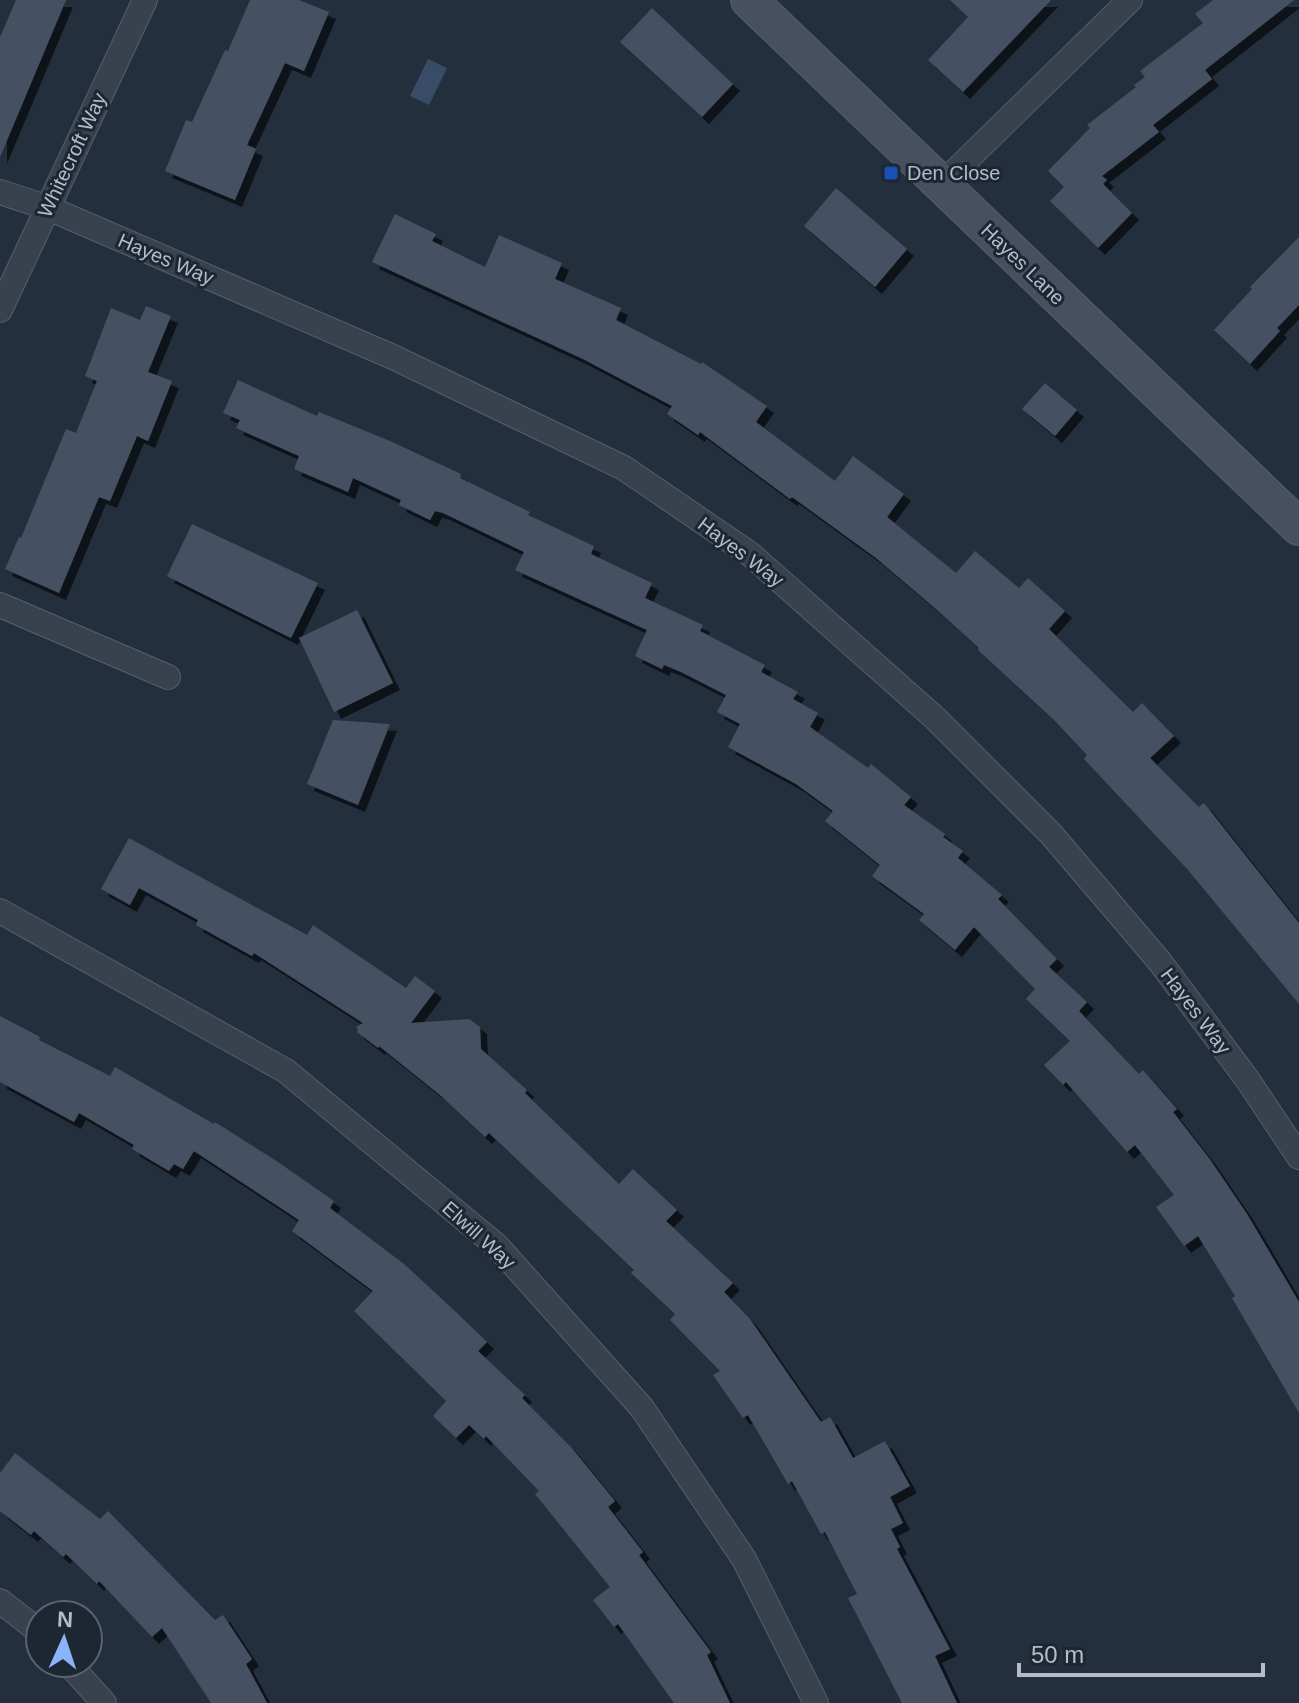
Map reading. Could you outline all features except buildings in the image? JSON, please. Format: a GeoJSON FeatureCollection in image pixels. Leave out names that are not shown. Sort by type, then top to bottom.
{"type":"FeatureCollection","features":[{"type":"Feature","properties":{"kind":"main road","name":"Hayes Lane"},"geometry":{"type":"LineString","coordinates":[[749,0],[1299,527]]}},
{"type":"Feature","properties":{"kind":"street","name":"Whitecroft Way"},"geometry":{"type":"LineString","coordinates":[[0,310],[145,0]]}},
{"type":"Feature","properties":{"kind":"street"},"geometry":{"type":"LineString","coordinates":[[940,186],[1130,0]]}},
{"type":"Feature","properties":{"kind":"street","name":"Hayes Way"},"geometry":{"type":"LineString","coordinates":[[0,192],[46,207],[393,357],[624,468],[750,554],[935,718],[1051,834],[1160,962],[1247,1079],[1299,1157]]}},
{"type":"Feature","properties":{"kind":"street"},"geometry":{"type":"LineString","coordinates":[[0,605],[168,677]]}},
{"type":"Feature","properties":{"kind":"street","name":"Elwill Way"},"geometry":{"type":"LineString","coordinates":[[0,911],[286,1071],[497,1246],[642,1408],[744,1559],[816,1703]]}},
{"type":"Feature","properties":{"kind":"street"},"geometry":{"type":"LineString","coordinates":[[0,1601],[24,1620]]}},
{"type":"Feature","properties":{"kind":"street"},"geometry":{"type":"LineString","coordinates":[[82,1679],[104,1703]]}},
{"type":"Feature","properties":{"kind":"water"},"geometry":{"type":"Polygon","coordinates":[[[428,59],[447,68],[429,105],[410,96],[428,59]]]}},
{"type":"Feature","properties":{"kind":"place","name":"Den Close"},"geometry":{"type":"Point","coordinates":[891,173]}}]}
